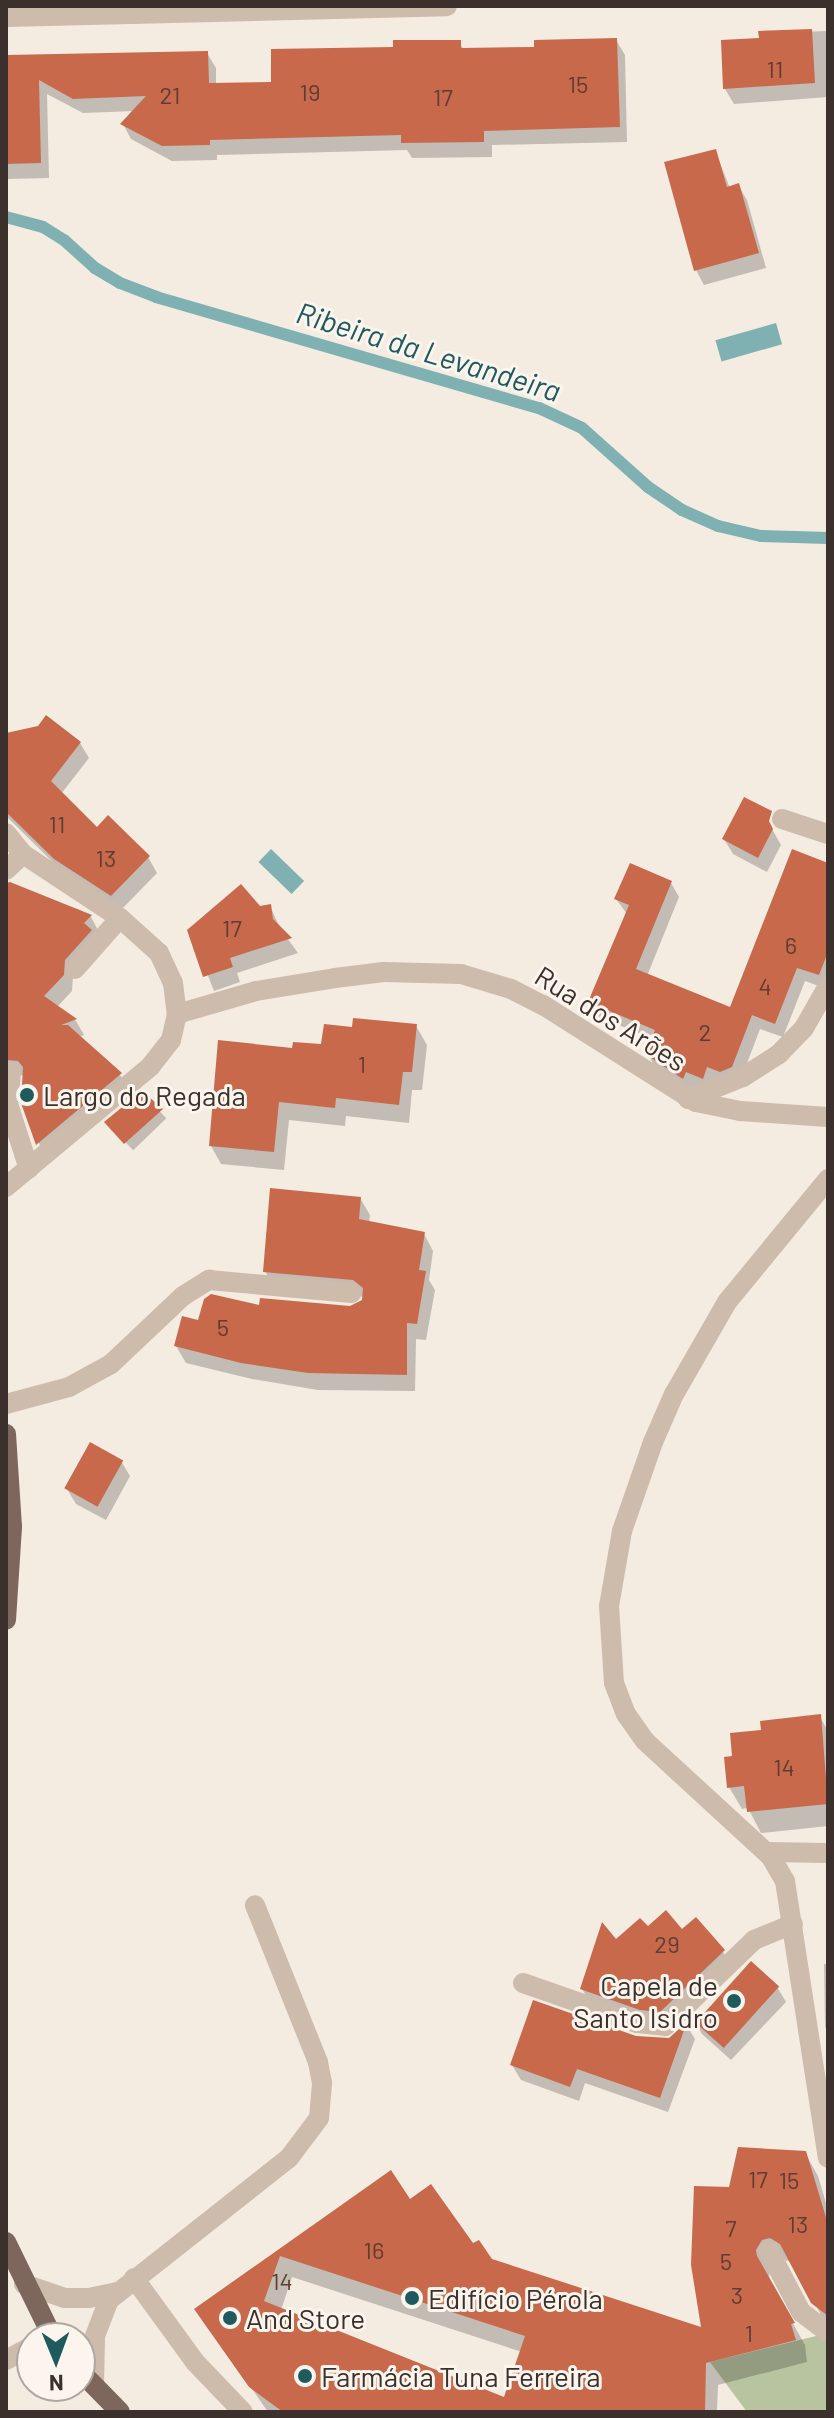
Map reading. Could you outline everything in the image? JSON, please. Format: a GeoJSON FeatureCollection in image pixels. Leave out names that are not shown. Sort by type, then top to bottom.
{"type":"FeatureCollection","features":[{"type":"Feature","properties":{"kind":"main road"},"geometry":{"type":"LineString","coordinates":[[6,1434],[12,1527],[6,1620]]}},
{"type":"Feature","properties":{"kind":"main road"},"geometry":{"type":"LineString","coordinates":[[6,2242],[43,2322]]}},
{"type":"Feature","properties":{"kind":"main road"},"geometry":{"type":"LineString","coordinates":[[96,2387],[120,2412]]}},
{"type":"Feature","properties":{"kind":"street"},"geometry":{"type":"LineString","coordinates":[[6,17],[447,6]]}},
{"type":"Feature","properties":{"kind":"street"},"geometry":{"type":"LineString","coordinates":[[782,819],[828,834]]}},
{"type":"Feature","properties":{"kind":"street"},"geometry":{"type":"LineString","coordinates":[[6,833],[23,854],[120,918],[147,940],[168,968],[177,1014],[171,1040],[151,1066],[6,1187]]}},
{"type":"Feature","properties":{"kind":"street"},"geometry":{"type":"LineString","coordinates":[[6,870],[23,854]]}},
{"type":"Feature","properties":{"kind":"street"},"geometry":{"type":"LineString","coordinates":[[75,969],[120,918]]}},
{"type":"Feature","properties":{"kind":"street","name":"Rua dos Arões"},"geometry":{"type":"LineString","coordinates":[[177,1014],[256,991],[335,978],[384,972],[461,974],[511,989],[543,1005],[688,1099],[726,1109],[828,1117]]}},
{"type":"Feature","properties":{"kind":"street"},"geometry":{"type":"LineString","coordinates":[[688,1099],[743,1077],[779,1054],[804,1028],[828,986]]}},
{"type":"Feature","properties":{"kind":"street"},"geometry":{"type":"LineString","coordinates":[[11,1072],[8,1104],[29,1169]]}},
{"type":"Feature","properties":{"kind":"street"},"geometry":{"type":"LineString","coordinates":[[828,1179],[727,1302],[674,1394],[653,1442],[622,1531],[609,1606],[614,1683],[626,1714],[645,1741],[767,1852],[785,1881],[828,2158]]}},
{"type":"Feature","properties":{"kind":"street"},"geometry":{"type":"LineString","coordinates":[[6,1404],[69,1387],[101,1370],[129,1350],[183,1296],[209,1280],[351,1293]]}},
{"type":"Feature","properties":{"kind":"street"},"geometry":{"type":"LineString","coordinates":[[767,1852],[828,1853]]}},
{"type":"Feature","properties":{"kind":"street"},"geometry":{"type":"LineString","coordinates":[[96,2331],[103,2308],[117,2292],[289,2158],[319,2118],[322,2083],[318,2062],[255,1905]]}},
{"type":"Feature","properties":{"kind":"street"},"geometry":{"type":"LineString","coordinates":[[523,1983],[637,2023],[665,2026],[754,1940],[793,1924]]}},
{"type":"Feature","properties":{"kind":"street"},"geometry":{"type":"LineString","coordinates":[[769,2251],[801,2312],[828,2332]]}},
{"type":"Feature","properties":{"kind":"street"},"geometry":{"type":"LineString","coordinates":[[134,2278],[207,2378],[243,2412]]}},
{"type":"Feature","properties":{"kind":"street"},"geometry":{"type":"LineString","coordinates":[[24,2284],[65,2298],[89,2298],[117,2292]]}},
{"type":"Feature","properties":{"kind":"green space"},"geometry":{"type":"Polygon","coordinates":[[[816,2336],[828,2338],[828,2412],[747,2412],[710,2362],[816,2336]]]}},
{"type":"Feature","properties":{"kind":"water"},"geometry":{"type":"Polygon","coordinates":[[[776,323],[782,344],[722,362],[715,340],[776,323]]]}},
{"type":"Feature","properties":{"kind":"water"},"geometry":{"type":"Polygon","coordinates":[[[271,849],[304,881],[292,894],[258,862],[271,849]]]}},
{"type":"Feature","properties":{"kind":"building"},"geometry":{"type":"Polygon","coordinates":[[[812,29],[815,83],[723,89],[721,40],[759,38],[758,31],[812,29]]]}},
{"type":"Feature","properties":{"kind":"building"},"geometry":{"type":"Polygon","coordinates":[[[617,38],[620,127],[484,131],[484,142],[401,143],[401,135],[210,140],[210,145],[162,146],[120,124],[146,96],[73,99],[39,80],[41,163],[6,164],[6,55],[208,51],[209,83],[271,82],[271,49],[393,47],[393,40],[461,40],[461,48],[534,47],[534,40],[617,38]]]}},
{"type":"Feature","properties":{"kind":"building"},"geometry":{"type":"Polygon","coordinates":[[[716,149],[727,187],[739,183],[759,253],[694,271],[664,162],[716,149]]]}},
{"type":"Feature","properties":{"kind":"building"},"geometry":{"type":"Polygon","coordinates":[[[46,715],[81,742],[51,781],[97,827],[108,815],[150,856],[111,896],[54,859],[6,812],[6,733],[38,726],[46,715]]]}},
{"type":"Feature","properties":{"kind":"building"},"geometry":{"type":"Polygon","coordinates":[[[744,797],[772,811],[769,821],[773,829],[758,858],[722,839],[744,797]]]}},
{"type":"Feature","properties":{"kind":"building"},"geometry":{"type":"Polygon","coordinates":[[[792,849],[828,863],[828,952],[819,975],[797,968],[775,1024],[752,1015],[732,1067],[720,1072],[707,1067],[703,1079],[686,1072],[683,1079],[645,1054],[655,1030],[588,1002],[629,905],[614,899],[630,863],[672,881],[636,969],[730,1007],[792,849]]]}},
{"type":"Feature","properties":{"kind":"building"},"geometry":{"type":"Polygon","coordinates":[[[6,883],[92,915],[84,923],[92,930],[65,960],[64,975],[44,996],[77,1019],[61,1025],[68,1025],[122,1073],[36,1145],[21,1103],[23,1067],[18,1061],[6,1060],[6,883]]]}},
{"type":"Feature","properties":{"kind":"building"},"geometry":{"type":"Polygon","coordinates":[[[241,884],[260,906],[271,904],[273,919],[292,938],[230,958],[233,967],[203,977],[187,930],[241,884]]]}},
{"type":"Feature","properties":{"kind":"building"},"geometry":{"type":"Polygon","coordinates":[[[353,1018],[417,1024],[412,1072],[403,1072],[399,1105],[336,1098],[335,1108],[279,1102],[274,1152],[209,1146],[218,1040],[292,1048],[293,1042],[321,1044],[324,1024],[352,1027],[353,1018]]]}},
{"type":"Feature","properties":{"kind":"building"},"geometry":{"type":"Polygon","coordinates":[[[142,1091],[163,1109],[124,1144],[104,1122],[142,1091]]]}},
{"type":"Feature","properties":{"kind":"building"},"geometry":{"type":"Polygon","coordinates":[[[270,1188],[361,1197],[359,1219],[425,1232],[419,1270],[426,1271],[417,1324],[407,1323],[407,1375],[308,1373],[241,1363],[174,1346],[182,1316],[198,1320],[204,1299],[211,1294],[259,1305],[260,1298],[350,1306],[362,1300],[363,1288],[353,1280],[263,1272],[270,1188]]]}},
{"type":"Feature","properties":{"kind":"building"},"geometry":{"type":"Polygon","coordinates":[[[90,1442],[123,1460],[98,1507],[64,1488],[90,1442]]]}},
{"type":"Feature","properties":{"kind":"building"},"geometry":{"type":"Polygon","coordinates":[[[821,1714],[828,1804],[747,1812],[744,1786],[727,1788],[724,1757],[732,1756],[730,1733],[761,1730],[760,1721],[821,1714]]]}},
{"type":"Feature","properties":{"kind":"building"},"geometry":{"type":"Polygon","coordinates":[[[666,1910],[682,1929],[696,1917],[725,1950],[660,2012],[640,2010],[580,1989],[602,1922],[616,1939],[640,1918],[648,1926],[666,1910]]]}},
{"type":"Feature","properties":{"kind":"building","name":"Capela de Santo Isidro"},"geometry":{"type":"Polygon","coordinates":[[[751,1961],[779,1986],[724,2048],[695,2023],[751,1961]]]}},
{"type":"Feature","properties":{"kind":"building"},"geometry":{"type":"Polygon","coordinates":[[[533,2000],[636,2036],[669,2038],[687,2022],[660,2098],[577,2069],[570,2087],[510,2065],[533,2000]]]}},
{"type":"Feature","properties":{"kind":"building"},"geometry":{"type":"Polygon","coordinates":[[[738,2147],[806,2151],[828,2224],[828,2316],[811,2303],[780,2244],[770,2238],[762,2240],[756,2250],[757,2256],[795,2323],[791,2324],[796,2340],[706,2363],[705,2412],[283,2412],[249,2387],[194,2309],[391,2170],[410,2199],[431,2184],[473,2243],[479,2240],[492,2259],[701,2327],[691,2265],[694,2186],[729,2187],[738,2147]],[[280,2256],[264,2301],[504,2397],[525,2336],[280,2256]]]}},
{"type":"Feature","properties":{"kind":"waterway","name":"Ribeira da Levandeira"},"geometry":{"type":"LineString","coordinates":[[6,217],[43,227],[64,240],[95,268],[120,283],[156,297],[539,408],[582,428],[648,487],[682,510],[718,526],[761,536],[828,538]]}},
{"type":"Feature","properties":{"kind":"place","name":"Largo do Regada"},"geometry":{"type":"Point","coordinates":[27,1095]}},
{"type":"Feature","properties":{"kind":"place","name":"Capela de Santo Isidro"},"geometry":{"type":"Point","coordinates":[734,2001]}},
{"type":"Feature","properties":{"kind":"place","name":"Edifício Pérola"},"geometry":{"type":"Point","coordinates":[412,2298]}},
{"type":"Feature","properties":{"kind":"place","name":"And Store"},"geometry":{"type":"Point","coordinates":[230,2318]}},
{"type":"Feature","properties":{"kind":"place","name":"Farmácia Tuna Ferreira"},"geometry":{"type":"Point","coordinates":[305,2376]}}]}
